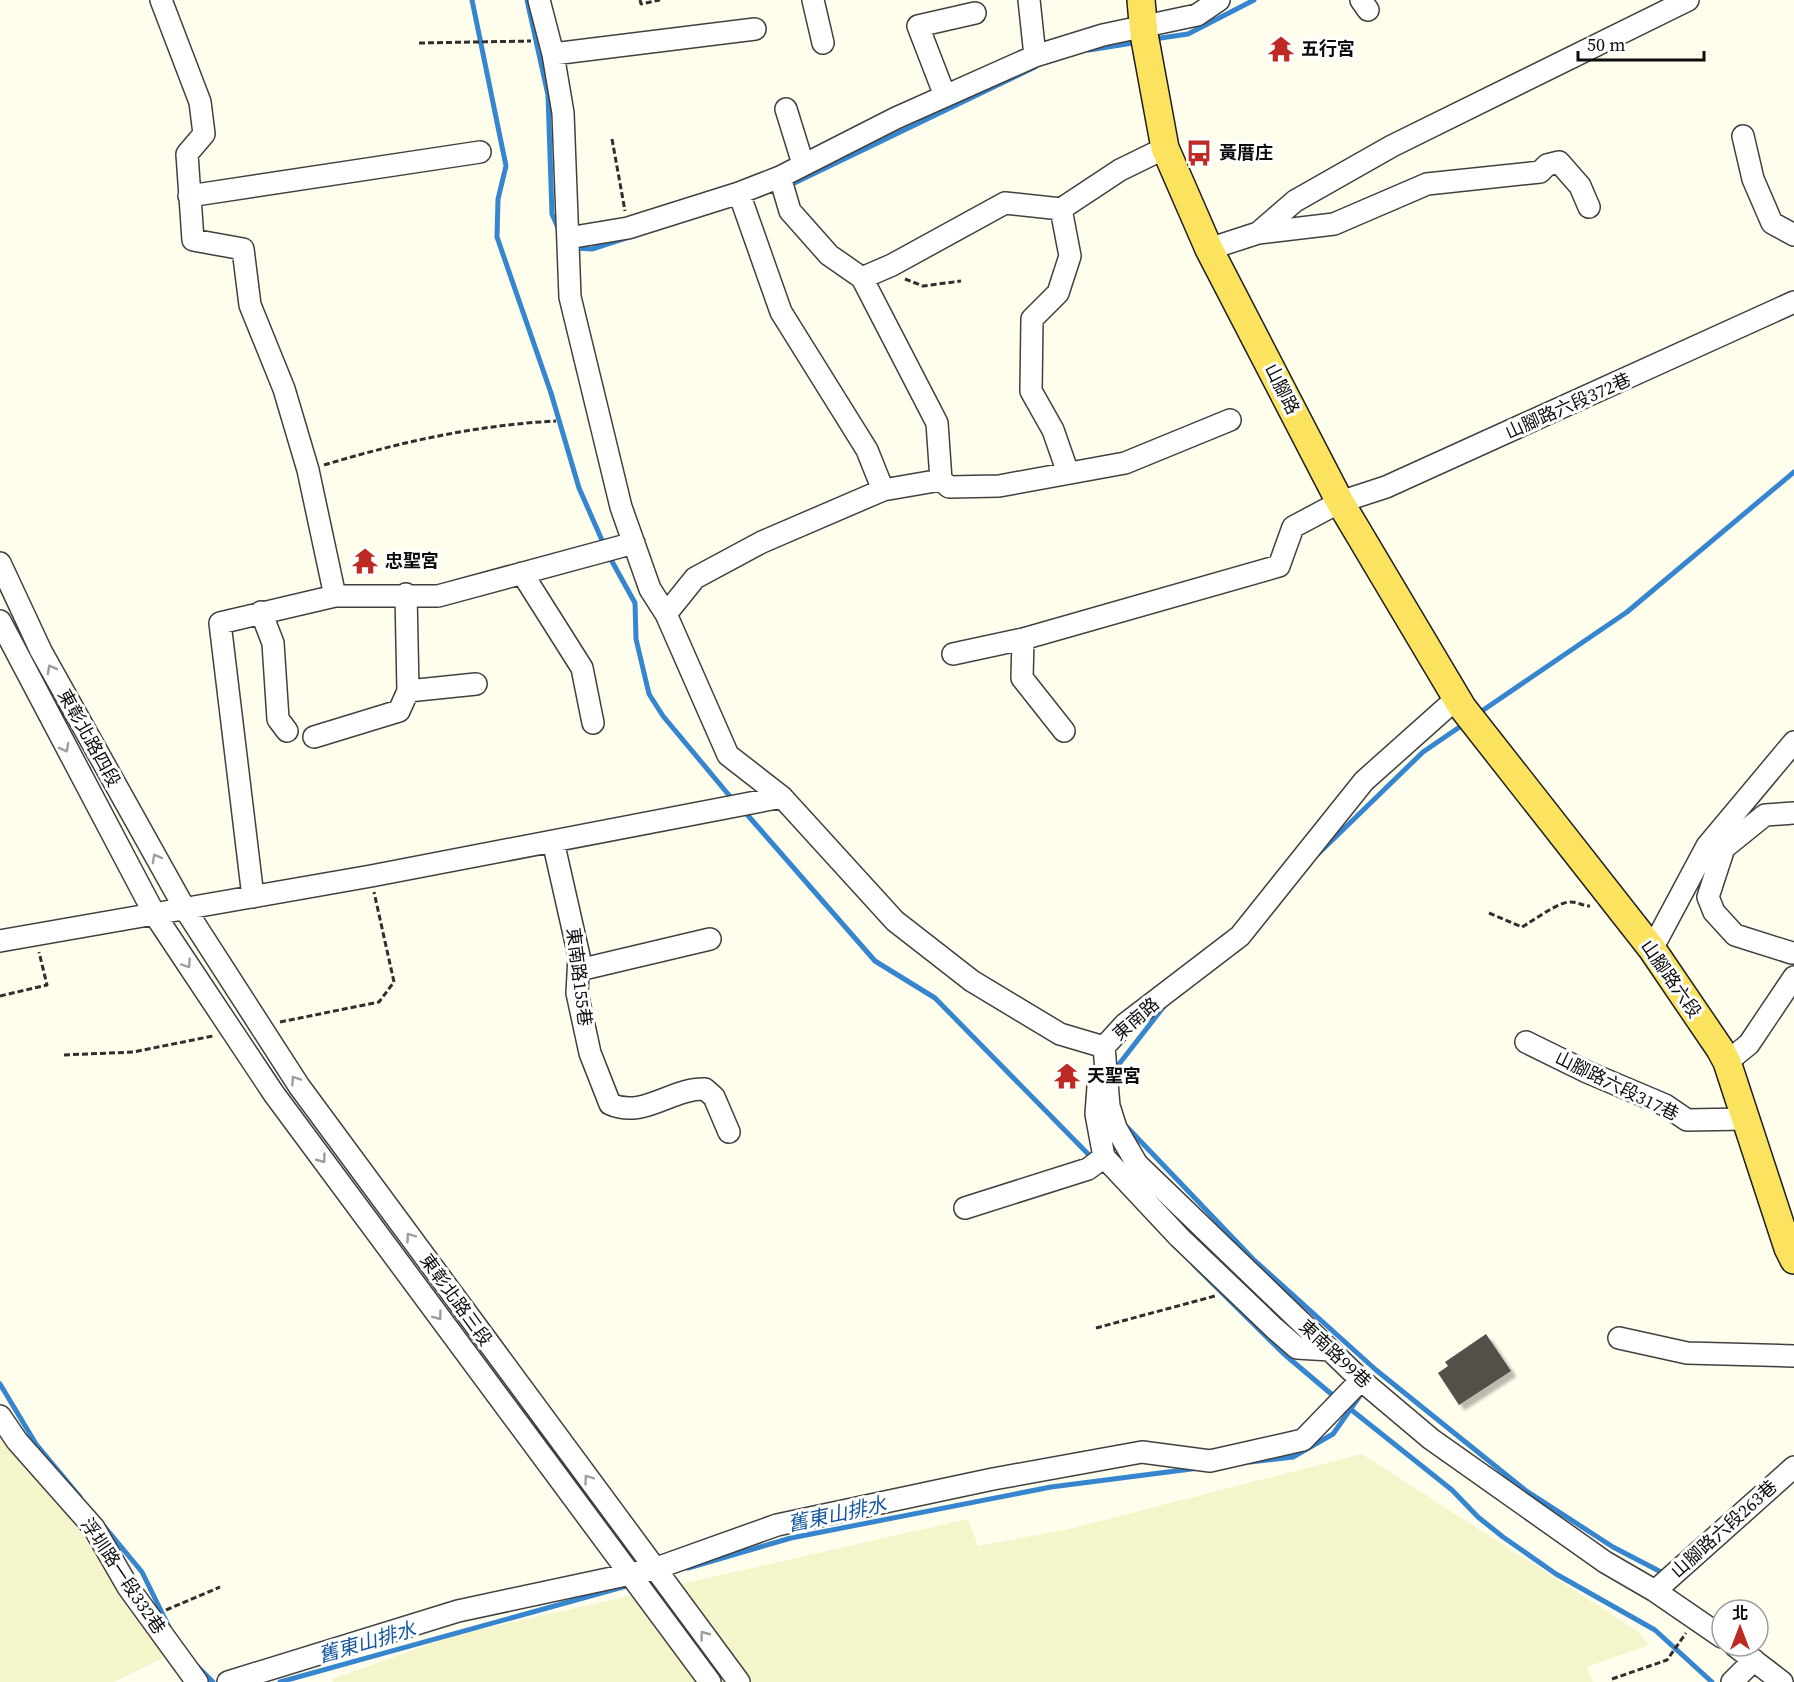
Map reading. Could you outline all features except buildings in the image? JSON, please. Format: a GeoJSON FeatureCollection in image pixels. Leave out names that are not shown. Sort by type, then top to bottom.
{"type":"FeatureCollection","features":[{"type":"Feature","properties":{"kind":"main road","name":"山腳路"},"geometry":{"type":"LineString","coordinates":[[1141,0],[1144,38],[1165,148],[1209,249],[1340,502],[1460,702],[1482,734]]}},
{"type":"Feature","properties":{"kind":"main road","name":"山腳路六段"},"geometry":{"type":"LineString","coordinates":[[1482,734],[1652,949],[1727,1062],[1794,1260]]}},
{"type":"Feature","properties":{"kind":"street"},"geometry":{"type":"LineString","coordinates":[[160,0],[200,102],[204,134],[187,154],[193,240],[243,249],[250,305],[284,389],[308,470],[335,596]]}},
{"type":"Feature","properties":{"kind":"street","name":"東南路"},"geometry":{"type":"LineString","coordinates":[[539,0],[551,47],[563,113],[570,297],[621,507],[650,589],[666,614],[728,755],[782,797],[895,921],[963,974],[1060,1034],[1104,1047],[1125,1024],[1240,936],[1364,781],[1460,702]]}},
{"type":"Feature","properties":{"kind":"street"},"geometry":{"type":"LineString","coordinates":[[813,0],[823,43]]}},
{"type":"Feature","properties":{"kind":"street"},"geometry":{"type":"LineString","coordinates":[[1029,0],[1035,56]]}},
{"type":"Feature","properties":{"kind":"street"},"geometry":{"type":"LineString","coordinates":[[568,246],[739,193],[780,177],[945,96],[1035,56],[1103,35],[1144,38],[1197,15],[1220,0]]}},
{"type":"Feature","properties":{"kind":"street"},"geometry":{"type":"LineString","coordinates":[[1258,232],[1295,201],[1392,146],[1688,0]]}},
{"type":"Feature","properties":{"kind":"street"},"geometry":{"type":"LineString","coordinates":[[945,96],[918,26],[975,13]]}},
{"type":"Feature","properties":{"kind":"street"},"geometry":{"type":"LineString","coordinates":[[551,47],[755,28]]}},
{"type":"Feature","properties":{"kind":"street"},"geometry":{"type":"LineString","coordinates":[[786,109],[803,164]]}},
{"type":"Feature","properties":{"kind":"street"},"geometry":{"type":"LineString","coordinates":[[1743,136],[1753,179],[1772,223],[1794,235]]}},
{"type":"Feature","properties":{"kind":"street"},"geometry":{"type":"LineString","coordinates":[[862,278],[892,265],[1005,203],[1061,209],[1120,170],[1165,148]]}},
{"type":"Feature","properties":{"kind":"street"},"geometry":{"type":"LineString","coordinates":[[189,196],[480,152]]}},
{"type":"Feature","properties":{"kind":"street"},"geometry":{"type":"LineString","coordinates":[[1209,249],[1258,232],[1334,224],[1427,184],[1540,172],[1547,165],[1559,162],[1580,186],[1589,207]]}},
{"type":"Feature","properties":{"kind":"street"},"geometry":{"type":"LineString","coordinates":[[780,177],[790,211],[829,255],[862,278],[937,423],[941,480],[949,487],[999,486],[1125,463],[1230,420]]}},
{"type":"Feature","properties":{"kind":"street"},"geometry":{"type":"LineString","coordinates":[[739,193],[781,312],[867,450],[883,490]]}},
{"type":"Feature","properties":{"kind":"street"},"geometry":{"type":"LineString","coordinates":[[1061,209],[1070,256],[1058,293],[1032,319],[1031,391],[1053,430],[1068,473]]}},
{"type":"Feature","properties":{"kind":"street","name":"山腳路六段372巷"},"geometry":{"type":"LineString","coordinates":[[1023,639],[1279,566],[1293,527],[1340,502],[1386,487],[1794,302]]}},
{"type":"Feature","properties":{"kind":"street"},"geometry":{"type":"LineString","coordinates":[[666,614],[695,578],[762,542],[883,490],[941,480]]}},
{"type":"Feature","properties":{"kind":"street"},"geometry":{"type":"LineString","coordinates":[[253,897],[220,623],[335,596],[405,594],[438,596],[634,543]]}},
{"type":"Feature","properties":{"kind":"street","name":"東彰北路四段"},"geometry":{"type":"LineString","coordinates":[[0,563],[41,651],[185,909]]}},
{"type":"Feature","properties":{"kind":"street"},"geometry":{"type":"LineString","coordinates":[[522,573],[582,668],[593,723]]}},
{"type":"Feature","properties":{"kind":"street"},"geometry":{"type":"LineString","coordinates":[[314,737],[399,711],[408,691],[405,594]]}},
{"type":"Feature","properties":{"kind":"street"},"geometry":{"type":"LineString","coordinates":[[261,612],[273,643],[278,719],[286,731]]}},
{"type":"Feature","properties":{"kind":"street","name":"東彰北路四段"},"geometry":{"type":"LineString","coordinates":[[0,621],[155,915]]}},
{"type":"Feature","properties":{"kind":"street"},"geometry":{"type":"LineString","coordinates":[[953,654],[1023,639],[1022,678],[1064,731]]}},
{"type":"Feature","properties":{"kind":"street"},"geometry":{"type":"LineString","coordinates":[[408,691],[476,684]]}},
{"type":"Feature","properties":{"kind":"street"},"geometry":{"type":"LineString","coordinates":[[1652,949],[1707,846],[1794,742]]}},
{"type":"Feature","properties":{"kind":"street"},"geometry":{"type":"LineString","coordinates":[[0,941],[370,876],[782,797]]}},
{"type":"Feature","properties":{"kind":"street"},"geometry":{"type":"LineString","coordinates":[[1793,951],[1735,935],[1713,912],[1708,897],[1724,848],[1765,814],[1794,813]]}},
{"type":"Feature","properties":{"kind":"street","name":"東南路155巷"},"geometry":{"type":"LineString","coordinates":[[553,841],[579,956],[577,993],[590,1053],[610,1104],[624,1111],[643,1107],[682,1093],[705,1089],[714,1097],[729,1132]]}},
{"type":"Feature","properties":{"kind":"street","name":"東彰北路三段"},"geometry":{"type":"LineString","coordinates":[[185,909],[298,1086],[739,1682]]}},
{"type":"Feature","properties":{"kind":"street","name":"東彰北路三段"},"geometry":{"type":"LineString","coordinates":[[155,915],[274,1094],[710,1682]]}},
{"type":"Feature","properties":{"kind":"street"},"geometry":{"type":"LineString","coordinates":[[579,970],[710,939]]}},
{"type":"Feature","properties":{"kind":"street"},"geometry":{"type":"LineString","coordinates":[[1727,1062],[1749,1044],[1794,977]]}},
{"type":"Feature","properties":{"kind":"street","name":"山腳路六段317巷"},"geometry":{"type":"LineString","coordinates":[[1526,1042],[1587,1072],[1665,1105],[1688,1120],[1746,1119]]}},
{"type":"Feature","properties":{"kind":"street"},"geometry":{"type":"LineString","coordinates":[[1104,1047],[1096,1114],[1104,1157],[1179,1237],[1297,1348],[1330,1350]]}},
{"type":"Feature","properties":{"kind":"street","name":"東南路99巷"},"geometry":{"type":"LineString","coordinates":[[1104,1047],[1109,1106],[1116,1128],[1137,1164],[1361,1380],[1431,1439],[1605,1562],[1710,1628]]}},
{"type":"Feature","properties":{"kind":"street"},"geometry":{"type":"LineString","coordinates":[[965,1208],[1088,1169],[1104,1157]]}},
{"type":"Feature","properties":{"kind":"street"},"geometry":{"type":"LineString","coordinates":[[1619,1338],[1687,1353],[1794,1356]]}},
{"type":"Feature","properties":{"kind":"street"},"geometry":{"type":"LineString","coordinates":[[228,1682],[458,1611],[654,1569],[777,1525],[993,1479],[1142,1452],[1210,1461],[1303,1440],[1361,1380]]}},
{"type":"Feature","properties":{"kind":"street","name":"浮圳路一段332巷"},"geometry":{"type":"LineString","coordinates":[[0,1416],[17,1441],[94,1528],[150,1619],[197,1682]]}},
{"type":"Feature","properties":{"kind":"street","name":"山腳路六段263巷"},"geometry":{"type":"LineString","coordinates":[[1654,1591],[1794,1467]]}},
{"type":"Feature","properties":{"kind":"street"},"geometry":{"type":"LineString","coordinates":[[1751,1658],[1782,1682]]}},
{"type":"Feature","properties":{"kind":"street"},"geometry":{"type":"LineString","coordinates":[[1732,1682],[1754,1660]]}},
{"type":"Feature","properties":{"kind":"path"},"geometry":{"type":"LineString","coordinates":[[640,0],[641,4],[660,0]]}},
{"type":"Feature","properties":{"kind":"path"},"geometry":{"type":"LineString","coordinates":[[418,43],[551,47]]}},
{"type":"Feature","properties":{"kind":"path"},"geometry":{"type":"LineString","coordinates":[[612,139],[628,228]]}},
{"type":"Feature","properties":{"kind":"path"},"geometry":{"type":"LineString","coordinates":[[892,265],[907,280],[923,286],[961,281]]}},
{"type":"Feature","properties":{"kind":"path"},"geometry":{"type":"LineString","coordinates":[[308,470],[382,447],[503,424],[556,421]]}},
{"type":"Feature","properties":{"kind":"path"},"geometry":{"type":"LineString","coordinates":[[259,1026],[379,1002],[394,982],[370,876]]}},
{"type":"Feature","properties":{"kind":"path"},"geometry":{"type":"LineString","coordinates":[[1489,913],[1522,927],[1562,903],[1573,901],[1583,906],[1593,906],[1609,896]]}},
{"type":"Feature","properties":{"kind":"path"},"geometry":{"type":"LineString","coordinates":[[0,996],[47,985],[36,935]]}},
{"type":"Feature","properties":{"kind":"path"},"geometry":{"type":"LineString","coordinates":[[64,1055],[132,1052],[232,1032]]}},
{"type":"Feature","properties":{"kind":"path"},"geometry":{"type":"LineString","coordinates":[[1095,1328],[1215,1296],[1229,1285]]}},
{"type":"Feature","properties":{"kind":"path"},"geometry":{"type":"LineString","coordinates":[[150,1619],[220,1587]]}},
{"type":"Feature","properties":{"kind":"path"},"geometry":{"type":"LineString","coordinates":[[1612,1679],[1667,1660],[1681,1642],[1695,1617]]}},
{"type":"Feature","properties":{"kind":"green space"},"geometry":{"type":"Polygon","coordinates":[[[0,1429],[93,1549],[169,1655],[114,1682],[0,1682],[0,1429]]]}},
{"type":"Feature","properties":{"kind":"green space"},"geometry":{"type":"Polygon","coordinates":[[[1362,1454],[1639,1632],[1649,1645],[1587,1667],[1593,1682],[333,1682],[332,1679],[456,1635],[968,1519],[978,1546],[1065,1530],[1362,1454]]]}},
{"type":"Feature","properties":{"kind":"waterway"},"geometry":{"type":"LineString","coordinates":[[472,0],[506,166],[498,199],[497,237],[551,393],[579,488],[605,547]]}},
{"type":"Feature","properties":{"kind":"waterway"},"geometry":{"type":"LineString","coordinates":[[527,0],[548,95],[552,214],[559,230]]}},
{"type":"Feature","properties":{"kind":"waterway"},"geometry":{"type":"LineString","coordinates":[[1154,39],[1188,34],[1254,0]]}},
{"type":"Feature","properties":{"kind":"waterway"},"geometry":{"type":"LineString","coordinates":[[1089,50],[1139,42]]}},
{"type":"Feature","properties":{"kind":"waterway"},"geometry":{"type":"LineString","coordinates":[[786,187],[1035,67]]}},
{"type":"Feature","properties":{"kind":"waterway"},"geometry":{"type":"LineString","coordinates":[[574,248],[592,249],[629,237]]}},
{"type":"Feature","properties":{"kind":"waterway"},"geometry":{"type":"LineString","coordinates":[[1476,715],[1627,612],[1794,472]]}},
{"type":"Feature","properties":{"kind":"waterway"},"geometry":{"type":"LineString","coordinates":[[609,556],[635,603],[636,639],[649,694],[663,716],[733,800]]}},
{"type":"Feature","properties":{"kind":"waterway"},"geometry":{"type":"LineString","coordinates":[[1317,855],[1423,752],[1464,724]]}},
{"type":"Feature","properties":{"kind":"waterway"},"geometry":{"type":"LineString","coordinates":[[744,811],[875,961],[935,998],[1092,1158]]}},
{"type":"Feature","properties":{"kind":"waterway"},"geometry":{"type":"LineString","coordinates":[[1117,1075],[1116,1068],[1165,1005]]}},
{"type":"Feature","properties":{"kind":"waterway","name":"舊東山排水"},"geometry":{"type":"LineString","coordinates":[[1126,1126],[1253,1259],[1376,1370],[1525,1490],[1613,1547],[1665,1572]]}},
{"type":"Feature","properties":{"kind":"waterway"},"geometry":{"type":"LineString","coordinates":[[1194,1265],[1284,1354],[1336,1398]]}},
{"type":"Feature","properties":{"kind":"waterway","name":"舊東山排水"},"geometry":{"type":"LineString","coordinates":[[0,1384],[36,1444],[80,1497]]}},
{"type":"Feature","properties":{"kind":"waterway","name":"舊東山排水"},"geometry":{"type":"LineString","coordinates":[[1250,1462],[1293,1457],[1333,1434],[1364,1390]]}},
{"type":"Feature","properties":{"kind":"waterway"},"geometry":{"type":"LineString","coordinates":[[1344,1404],[1452,1490],[1478,1517],[1503,1537],[1556,1574],[1655,1630],[1712,1682]]}},
{"type":"Feature","properties":{"kind":"waterway","name":"舊東山排水"},"geometry":{"type":"LineString","coordinates":[[688,1568],[791,1538],[1051,1487],[1199,1468]]}},
{"type":"Feature","properties":{"kind":"waterway","name":"舊東山排水"},"geometry":{"type":"LineString","coordinates":[[103,1525],[142,1572],[169,1627]]}},
{"type":"Feature","properties":{"kind":"waterway","name":"舊東山排水"},"geometry":{"type":"LineString","coordinates":[[280,1682],[630,1585]]}},
{"type":"Feature","properties":{"kind":"waterway","name":"舊東山排水"},"geometry":{"type":"LineString","coordinates":[[197,1666],[213,1682]]}},
{"type":"Feature","properties":{"kind":"place","name":"五行宮"},"geometry":{"type":"Point","coordinates":[1281,49]}},
{"type":"Feature","properties":{"kind":"place","name":"黃厝庄"},"geometry":{"type":"Point","coordinates":[1199,153]}},
{"type":"Feature","properties":{"kind":"place","name":"忠聖宮"},"geometry":{"type":"Point","coordinates":[365,561]}},
{"type":"Feature","properties":{"kind":"place","name":"天聖宮"},"geometry":{"type":"Point","coordinates":[1067,1076]}}]}
